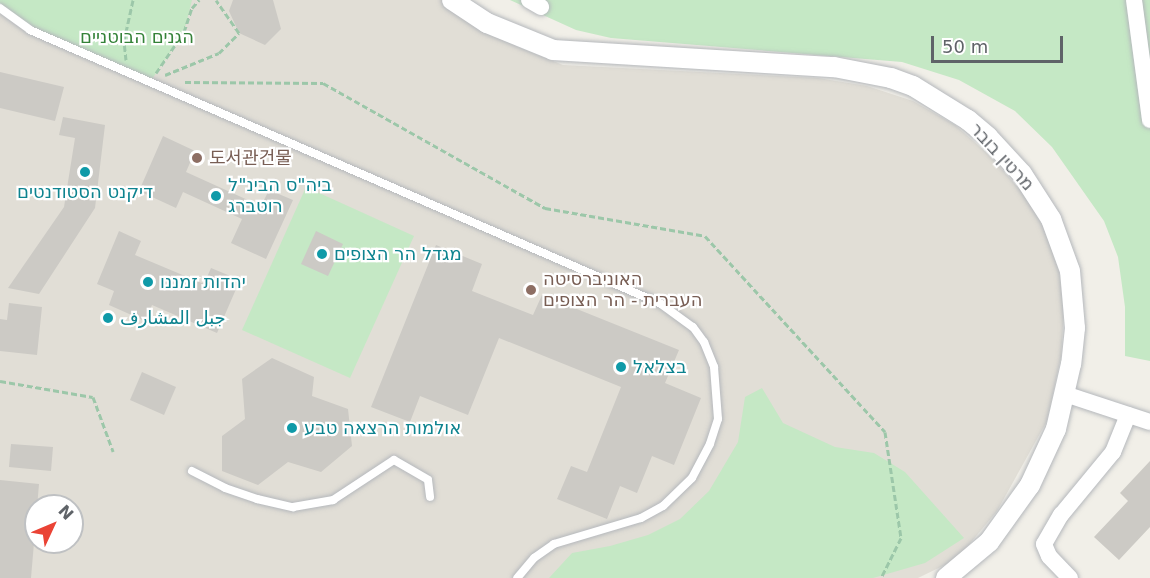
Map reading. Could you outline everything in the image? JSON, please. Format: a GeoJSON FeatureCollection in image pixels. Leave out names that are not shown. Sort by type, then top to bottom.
{"type":"FeatureCollection","features":[{"type":"Feature","properties":{"kind":"street","name":"מרטין בובר"},"geometry":{"type":"LineString","coordinates":[[452,0],[487,23],[553,50],[834,67],[902,82],[950,108],[988,137],[1022,174],[1039,197],[1061,244],[1070,271],[1075,328],[1065,394],[1056,429],[1018,504],[989,542],[946,578]]}},
{"type":"Feature","properties":{"kind":"street"},"geometry":{"type":"LineString","coordinates":[[1134,0],[1150,120]]}},
{"type":"Feature","properties":{"kind":"street"},"geometry":{"type":"LineString","coordinates":[[1065,394],[1150,422]]}},
{"type":"Feature","properties":{"kind":"street"},"geometry":{"type":"LineString","coordinates":[[1070,578],[1049,556],[1044,544],[1061,515],[1113,452],[1128,415]]}},
{"type":"Feature","properties":{"kind":"lane"},"geometry":{"type":"LineString","coordinates":[[0,8],[30,30],[660,304],[693,327],[704,342],[714,367],[718,419],[710,444],[692,478],[663,506],[641,518],[621,526],[554,544],[534,558],[517,578]]}},
{"type":"Feature","properties":{"kind":"lane"},"geometry":{"type":"LineString","coordinates":[[192,471],[225,488],[256,499],[293,507],[333,500],[394,460],[428,480],[430,497]]}},
{"type":"Feature","properties":{"kind":"path"},"geometry":{"type":"LineString","coordinates":[[128,72],[124,41],[133,0]]}},
{"type":"Feature","properties":{"kind":"path"},"geometry":{"type":"LineString","coordinates":[[150,82],[184,32],[192,8],[200,0]]}},
{"type":"Feature","properties":{"kind":"path"},"geometry":{"type":"LineString","coordinates":[[176,70],[219,53],[239,33],[216,0]]}},
{"type":"Feature","properties":{"kind":"path"},"geometry":{"type":"LineString","coordinates":[[184,82],[323,83],[545,208],[705,236],[885,432],[901,538],[881,578]]}},
{"type":"Feature","properties":{"kind":"path"},"geometry":{"type":"LineString","coordinates":[[0,381],[93,397],[113,451]]}},
{"type":"Feature","properties":{"kind":"shaded area","name":"האוניברסיטה העברית - הר הצופים"},"geometry":{"type":"Polygon","coordinates":[[[0,0],[455,0],[492,31],[518,47],[563,65],[818,78],[867,86],[913,101],[955,125],[988,154],[1022,192],[1043,226],[1059,271],[1064,309],[1061,357],[1047,421],[997,511],[957,559],[918,578],[0,578],[0,0]]]}},
{"type":"Feature","properties":{"kind":"green space","name":"הגנים הבוטניים"},"geometry":{"type":"Polygon","coordinates":[[[0,0],[192,0],[184,32],[150,82],[23,26],[0,7],[0,0]]]}},
{"type":"Feature","properties":{"kind":"green space"},"geometry":{"type":"Polygon","coordinates":[[[510,0],[1150,0],[1150,361],[1125,356],[1125,307],[1118,257],[1104,221],[1052,147],[1015,111],[959,80],[902,62],[611,38],[576,30],[510,0]]]}},
{"type":"Feature","properties":{"kind":"green space"},"geometry":{"type":"Polygon","coordinates":[[[306,187],[414,236],[350,378],[242,330],[306,187]]]}},
{"type":"Feature","properties":{"kind":"green space"},"geometry":{"type":"Polygon","coordinates":[[[762,388],[783,423],[835,447],[874,453],[905,472],[964,538],[925,563],[873,578],[549,578],[572,553],[610,546],[648,535],[680,519],[709,491],[738,442],[745,397],[762,388]]]}},
{"type":"Feature","properties":{"kind":"building"},"geometry":{"type":"Polygon","coordinates":[[[233,0],[273,0],[281,29],[265,45],[239,33],[229,11],[233,0]]]}},
{"type":"Feature","properties":{"kind":"building"},"geometry":{"type":"Polygon","coordinates":[[[0,72],[64,87],[55,121],[0,108],[0,72]]]}},
{"type":"Feature","properties":{"kind":"building","name":"דיקנט הסטודנטים"},"geometry":{"type":"Polygon","coordinates":[[[63,117],[105,125],[95,208],[39,294],[8,288],[64,207],[75,138],[59,135],[63,117]]]}},
{"type":"Feature","properties":{"kind":"building","name":"ביה\"ס הבינ\"ל רוטברג"},"geometry":{"type":"Polygon","coordinates":[[[163,136],[195,151],[186,172],[261,206],[269,190],[293,200],[266,259],[231,243],[242,219],[183,192],[176,208],[139,191],[163,136]]]}},
{"type":"Feature","properties":{"kind":"building","name":"יהדות זמננו"},"geometry":{"type":"Polygon","coordinates":[[[119,231],[141,241],[135,255],[204,284],[211,268],[240,280],[217,333],[152,305],[145,321],[109,305],[114,291],[97,284],[119,231]]]}},
{"type":"Feature","properties":{"kind":"building","name":"מגדל הר הצופים"},"geometry":{"type":"Polygon","coordinates":[[[316,231],[343,244],[328,276],[301,264],[316,231]]]}},
{"type":"Feature","properties":{"kind":"building","name":"בצלאל"},"geometry":{"type":"Polygon","coordinates":[[[436,245],[482,264],[472,291],[533,315],[542,295],[679,350],[665,383],[701,398],[674,465],[652,456],[637,493],[620,486],[607,519],[557,499],[571,466],[587,472],[621,387],[499,338],[468,415],[420,396],[410,422],[371,407],[436,245]]]}},
{"type":"Feature","properties":{"kind":"building"},"geometry":{"type":"Polygon","coordinates":[[[9,303],[42,307],[37,355],[0,351],[0,319],[7,320],[9,303]]]}},
{"type":"Feature","properties":{"kind":"building","name":"אולמות הרצאה טבע"},"geometry":{"type":"Polygon","coordinates":[[[272,358],[314,377],[312,396],[348,409],[352,446],[321,472],[288,462],[258,485],[222,471],[222,436],[245,419],[242,379],[272,358]]]}},
{"type":"Feature","properties":{"kind":"building"},"geometry":{"type":"Polygon","coordinates":[[[142,372],[176,387],[164,415],[130,400],[142,372]]]}},
{"type":"Feature","properties":{"kind":"building"},"geometry":{"type":"Polygon","coordinates":[[[11,444],[53,447],[51,471],[9,467],[11,444]]]}},
{"type":"Feature","properties":{"kind":"building"},"geometry":{"type":"Polygon","coordinates":[[[1150,461],[1150,527],[1119,560],[1094,537],[1128,501],[1120,493],[1150,461]]]}},
{"type":"Feature","properties":{"kind":"building"},"geometry":{"type":"Polygon","coordinates":[[[0,480],[39,484],[38,494],[24,494],[24,554],[33,554],[31,578],[0,578],[0,480]]]}},
{"type":"Feature","properties":{"kind":"place","name":"도서관건물"},"geometry":{"type":"Point","coordinates":[197,158]}},
{"type":"Feature","properties":{"kind":"place","name":"דיקנט הסטודנטים"},"geometry":{"type":"Point","coordinates":[85,172]}},
{"type":"Feature","properties":{"kind":"place","name":"ביה\"ס הבינ\"ל רוטברג"},"geometry":{"type":"Point","coordinates":[216,196]}},
{"type":"Feature","properties":{"kind":"place","name":"מגדל הר הצופים"},"geometry":{"type":"Point","coordinates":[322,254]}},
{"type":"Feature","properties":{"kind":"place","name":"יהדות זמננו"},"geometry":{"type":"Point","coordinates":[148,282]}},
{"type":"Feature","properties":{"kind":"place","name":"האוניברסיטה העברית - הר הצופים"},"geometry":{"type":"Point","coordinates":[531,290]}},
{"type":"Feature","properties":{"kind":"place","name":"جبل المشارف"},"geometry":{"type":"Point","coordinates":[108,318]}},
{"type":"Feature","properties":{"kind":"place","name":"בצלאל"},"geometry":{"type":"Point","coordinates":[621,367]}},
{"type":"Feature","properties":{"kind":"place","name":"אולמות הרצאה טבע"},"geometry":{"type":"Point","coordinates":[292,428]}}]}
